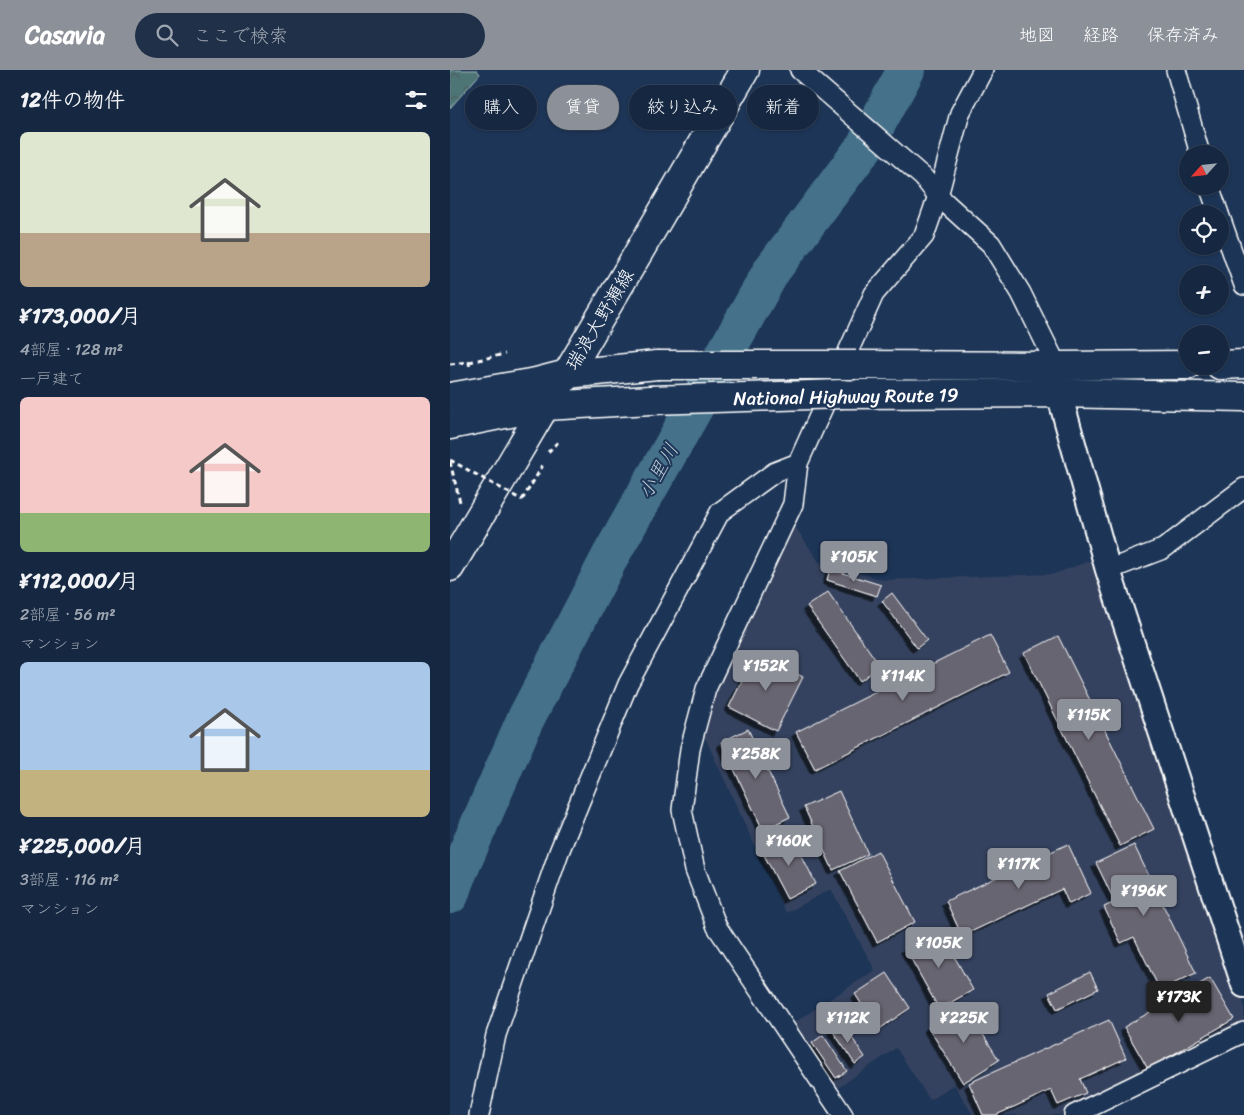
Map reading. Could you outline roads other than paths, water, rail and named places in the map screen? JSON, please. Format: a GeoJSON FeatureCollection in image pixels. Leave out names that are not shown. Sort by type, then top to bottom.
{"type":"FeatureCollection","features":[{"type":"Feature","properties":{"kind":"main road","name":"瑞浪大野瀬線"},"geometry":{"type":"LineString","coordinates":[[450,567],[567,374],[745,70]]}},
{"type":"Feature","properties":{"kind":"main road","name":"National Highway Route 19"},"geometry":{"type":"LineString","coordinates":[[450,397],[536,382],[567,374],[656,364],[1179,365]]}},
{"type":"Feature","properties":{"kind":"main road"},"geometry":{"type":"LineString","coordinates":[[1229,365],[1244,364]]}},
{"type":"Feature","properties":{"kind":"main road","name":"National Highway Route 19"},"geometry":{"type":"LineString","coordinates":[[450,425],[546,406],[652,400],[842,394],[1059,393],[1244,397]]}},
{"type":"Feature","properties":{"kind":"street"},"geometry":{"type":"LineString","coordinates":[[800,70],[923,177],[938,196],[992,244],[1021,293],[1057,366],[1059,393],[1108,570],[1236,933],[1244,985]]}},
{"type":"Feature","properties":{"kind":"street"},"geometry":{"type":"LineString","coordinates":[[843,1115],[717,927],[695,870],[682,810],[690,749],[706,688],[793,504],[798,463],[874,294],[924,236],[938,196],[960,113],[983,70]]}},
{"type":"Feature","properties":{"kind":"street"},"geometry":{"type":"LineString","coordinates":[[1176,70],[1197,145]]}},
{"type":"Feature","properties":{"kind":"street"},"geometry":{"type":"LineString","coordinates":[[1229,243],[1244,285]]}},
{"type":"Feature","properties":{"kind":"street"},"geometry":{"type":"LineString","coordinates":[[480,1115],[496,1035],[559,852],[628,684],[720,512],[774,472],[798,463]]}},
{"type":"Feature","properties":{"kind":"street"},"geometry":{"type":"LineString","coordinates":[[1108,570],[1163,549],[1244,488]]}},
{"type":"Feature","properties":{"kind":"street"},"geometry":{"type":"LineString","coordinates":[[1074,1115],[1244,1032]]}},
{"type":"Feature","properties":{"kind":"waterway","name":"小里川"},"geometry":{"type":"LineString","coordinates":[[450,895],[525,720],[611,555],[772,270],[865,146],[906,70]]}}]}
